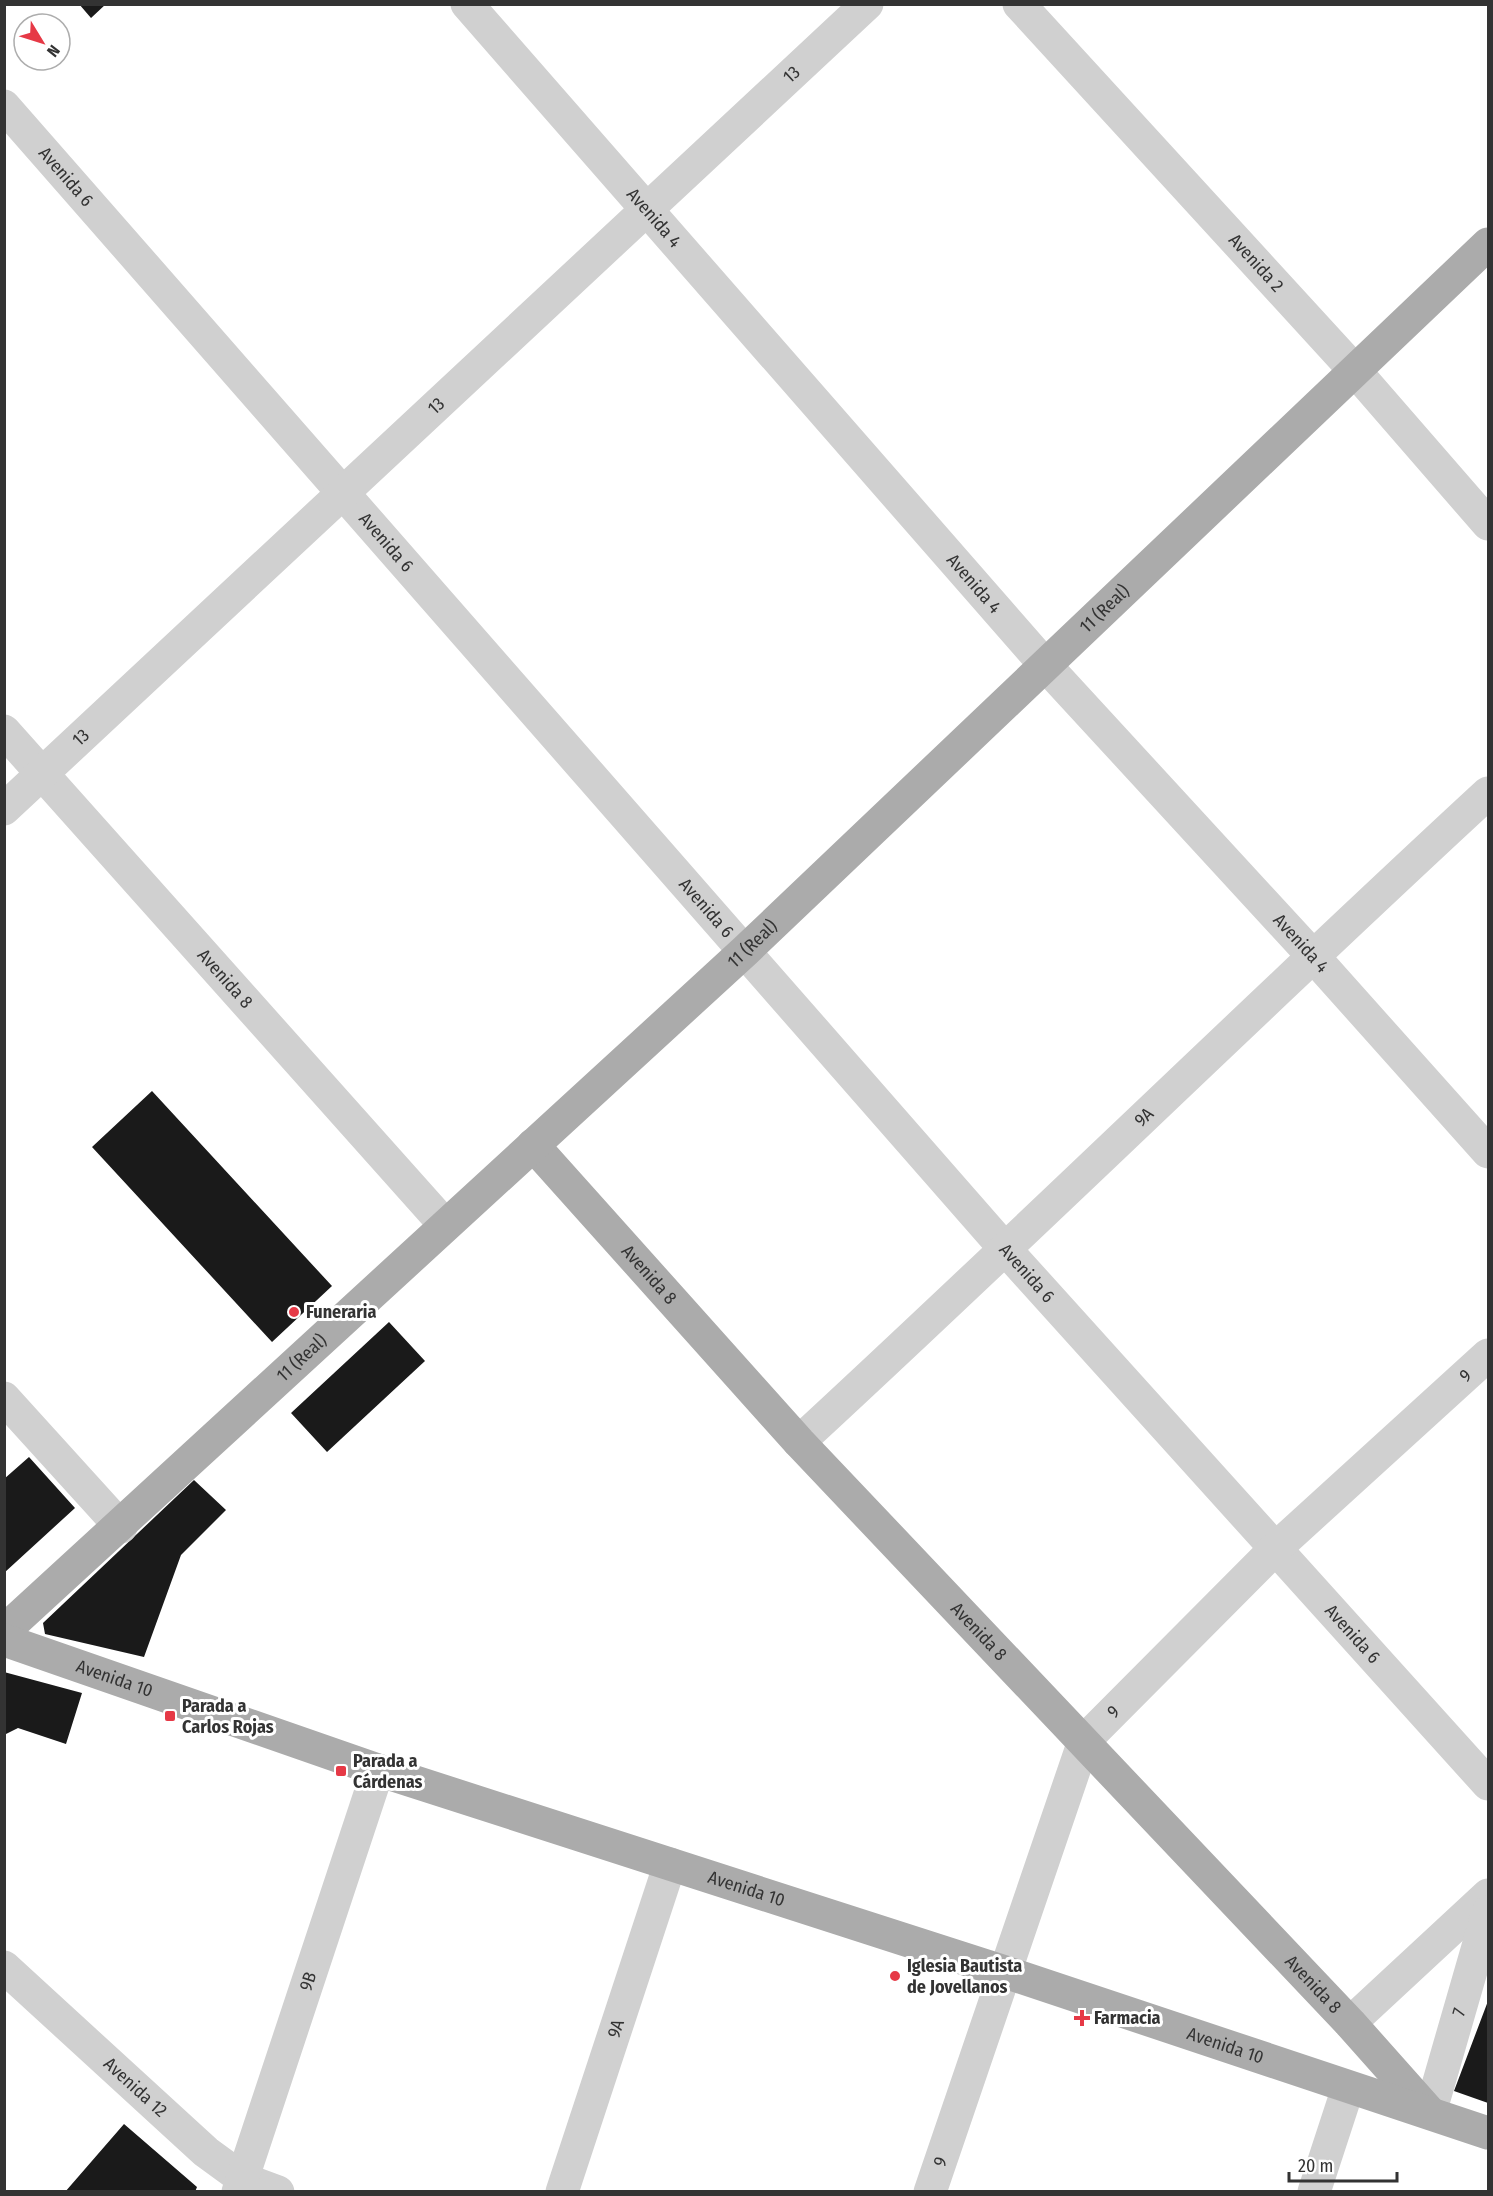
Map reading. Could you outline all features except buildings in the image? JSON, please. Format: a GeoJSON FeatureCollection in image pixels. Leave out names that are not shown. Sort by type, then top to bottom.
{"type":"FeatureCollection","features":[{"type":"Feature","properties":{"kind":"main road","name":"11 (Real)"},"geometry":{"type":"LineString","coordinates":[[4,1631],[121,1527],[445,1225],[745,951],[1488,244]]}},
{"type":"Feature","properties":{"kind":"main road","name":"Avenida 8"},"geometry":{"type":"LineString","coordinates":[[533,1145],[799,1442],[1350,2023],[1430,2113]]}},
{"type":"Feature","properties":{"kind":"main road","name":"Avenida 10"},"geometry":{"type":"LineString","coordinates":[[4,1641],[378,1770],[1005,1972],[1488,2133]]}},
{"type":"Feature","properties":{"kind":"street","name":"Avenida 4"},"geometry":{"type":"LineString","coordinates":[[467,4],[1046,666],[1312,955],[1488,1152]]}},
{"type":"Feature","properties":{"kind":"street","name":"13"},"geometry":{"type":"LineString","coordinates":[[4,809],[867,4]]}},
{"type":"Feature","properties":{"kind":"street","name":"Avenida 2"},"geometry":{"type":"LineString","coordinates":[[1019,4],[1356,372],[1488,524]]}},
{"type":"Feature","properties":{"kind":"street","name":"Avenida 6"},"geometry":{"type":"LineString","coordinates":[[4,106],[1006,1250],[1488,1784]]}},
{"type":"Feature","properties":{"kind":"street","name":"Avenida 8"},"geometry":{"type":"LineString","coordinates":[[4,731],[44,772],[445,1225]]}},
{"type":"Feature","properties":{"kind":"street","name":"9A"},"geometry":{"type":"LineString","coordinates":[[799,1442],[1006,1250],[1312,955],[1488,793]]}},
{"type":"Feature","properties":{"kind":"street","name":"9"},"geometry":{"type":"LineString","coordinates":[[930,2192],[1084,1741],[1276,1548],[1488,1355]]}},
{"type":"Feature","properties":{"kind":"street"},"geometry":{"type":"LineString","coordinates":[[4,1398],[121,1527]]}},
{"type":"Feature","properties":{"kind":"street","name":"9B"},"geometry":{"type":"LineString","coordinates":[[241,2185],[378,1770]]}},
{"type":"Feature","properties":{"kind":"street","name":"9A"},"geometry":{"type":"LineString","coordinates":[[562,2192],[670,1864]]}},
{"type":"Feature","properties":{"kind":"street"},"geometry":{"type":"LineString","coordinates":[[1350,2023],[1488,1895]]}},
{"type":"Feature","properties":{"kind":"street","name":"7"},"geometry":{"type":"LineString","coordinates":[[1430,2113],[1488,1912]]}},
{"type":"Feature","properties":{"kind":"street","name":"Avenida 12"},"geometry":{"type":"LineString","coordinates":[[4,1966],[241,2185],[278,2192]]}},
{"type":"Feature","properties":{"kind":"street"},"geometry":{"type":"LineString","coordinates":[[1314,2192],[1348,2088]]}},
{"type":"Feature","properties":{"kind":"place","name":"Funeraria"},"geometry":{"type":"Point","coordinates":[294,1312]}},
{"type":"Feature","properties":{"kind":"place","name":"Parada a Carlos Rojas"},"geometry":{"type":"Point","coordinates":[170,1716]}},
{"type":"Feature","properties":{"kind":"place","name":"Parada a Cárdenas"},"geometry":{"type":"Point","coordinates":[341,1771]}},
{"type":"Feature","properties":{"kind":"place","name":"Iglesia Bautista de Jovellanos"},"geometry":{"type":"Point","coordinates":[895,1976]}},
{"type":"Feature","properties":{"kind":"place","name":"Farmacia"},"geometry":{"type":"Point","coordinates":[1082,2018]}}]}
